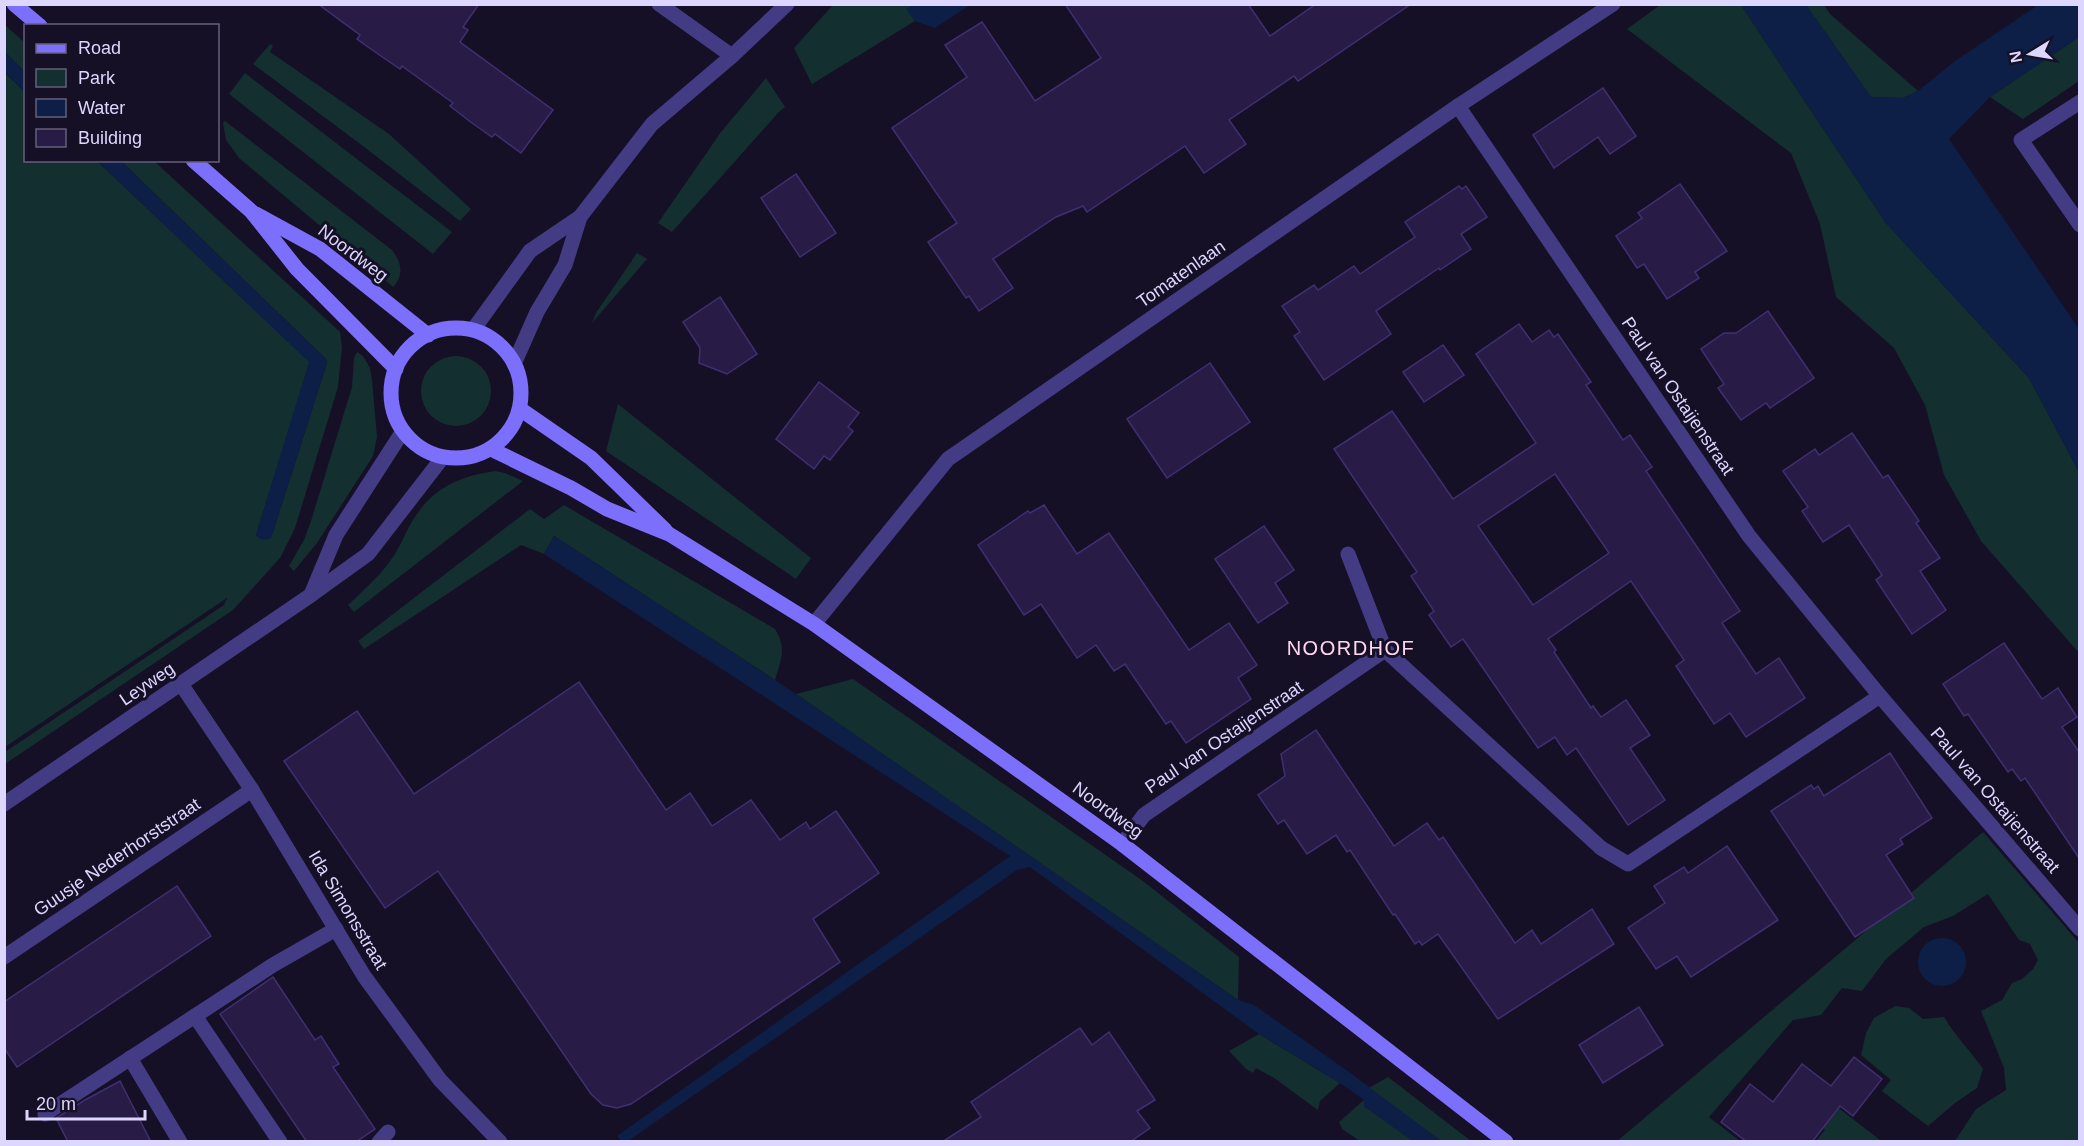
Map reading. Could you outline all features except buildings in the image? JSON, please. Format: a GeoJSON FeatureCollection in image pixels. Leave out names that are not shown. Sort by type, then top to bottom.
{"type":"FeatureCollection","features":[{"type":"Feature","properties":{"kind":"street"},"geometry":{"type":"LineString","coordinates":[[14,4],[38,24]]}},
{"type":"Feature","properties":{"kind":"street"},"geometry":{"type":"LineString","coordinates":[[658,4],[732,56]]}},
{"type":"Feature","properties":{"kind":"street"},"geometry":{"type":"LineString","coordinates":[[473,330],[531,251],[580,217],[652,124],[732,56],[778,15],[787,4]]}},
{"type":"Feature","properties":{"kind":"street","name":"Tomatenlaan"},"geometry":{"type":"LineString","coordinates":[[814,624],[948,459],[1458,106],[1613,4]]}},
{"type":"Feature","properties":{"kind":"street"},"geometry":{"type":"LineString","coordinates":[[2079,102],[2021,140],[2079,225]]}},
{"type":"Feature","properties":{"kind":"street","name":"Paul van Ostaijenstraat"},"geometry":{"type":"LineString","coordinates":[[1458,106],[1749,536],[1880,696],[2079,929]]}},
{"type":"Feature","properties":{"kind":"street","name":"Noordweg"},"geometry":{"type":"LineString","coordinates":[[195,162],[251,211],[297,269],[396,369]]}},
{"type":"Feature","properties":{"kind":"street","name":"Noordweg"},"geometry":{"type":"LineString","coordinates":[[251,211],[320,249],[428,335]]}},
{"type":"Feature","properties":{"kind":"street"},"geometry":{"type":"LineString","coordinates":[[514,364],[537,312],[566,265],[580,217]]}},
{"type":"Feature","properties":{"kind":"street"},"geometry":{"type":"LineString","coordinates":[[450,328],[473,330],[497,343],[514,364],[520,386],[520,409],[509,432],[490,449],[467,457],[442,457],[421,448],[403,431],[392,401],[393,379],[396,369],[409,348],[428,335],[450,328]]}},
{"type":"Feature","properties":{"kind":"street","name":"Noordweg"},"geometry":{"type":"LineString","coordinates":[[520,409],[591,458],[669,534]]}},
{"type":"Feature","properties":{"kind":"street"},"geometry":{"type":"LineString","coordinates":[[310,595],[336,535],[403,431]]}},
{"type":"Feature","properties":{"kind":"street","name":"Noordweg"},"geometry":{"type":"LineString","coordinates":[[490,449],[571,488],[607,509],[669,534],[814,624],[1122,844],[1506,1142]]}},
{"type":"Feature","properties":{"kind":"street","name":"Leyweg"},"geometry":{"type":"LineString","coordinates":[[4,804],[368,554],[442,457]]}},
{"type":"Feature","properties":{"kind":"street"},"geometry":{"type":"LineString","coordinates":[[1348,554],[1385,650],[1601,848],[1628,864],[1880,696]]}},
{"type":"Feature","properties":{"kind":"street","name":"Paul van Ostaijenstraat"},"geometry":{"type":"LineString","coordinates":[[1122,844],[1144,815],[1385,650]]}},
{"type":"Feature","properties":{"kind":"street","name":"Ida Simonsstraat"},"geometry":{"type":"LineString","coordinates":[[181,684],[252,790],[364,976],[440,1080],[500,1142]]}},
{"type":"Feature","properties":{"kind":"street","name":"Guusje Nederhorststraat"},"geometry":{"type":"LineString","coordinates":[[4,957],[252,790]]}},
{"type":"Feature","properties":{"kind":"street"},"geometry":{"type":"LineString","coordinates":[[45,1114],[273,965],[336,929]]}},
{"type":"Feature","properties":{"kind":"street"},"geometry":{"type":"LineString","coordinates":[[195,1016],[280,1142]]}},
{"type":"Feature","properties":{"kind":"street"},"geometry":{"type":"LineString","coordinates":[[130,1058],[180,1142]]}},
{"type":"Feature","properties":{"kind":"green space"},"geometry":{"type":"Polygon","coordinates":[[[833,5],[913,5],[907,9],[915,21],[812,84],[794,48],[833,5]]]}},
{"type":"Feature","properties":{"kind":"green space"},"geometry":{"type":"Polygon","coordinates":[[[1660,5],[1741,5],[1886,223],[2029,378],[2079,472],[2079,653],[1981,541],[1944,475],[1925,405],[1894,348],[1836,297],[1820,224],[1791,153],[1627,29],[1660,5]]]}},
{"type":"Feature","properties":{"kind":"green space"},"geometry":{"type":"Polygon","coordinates":[[[1806,5],[1824,5],[1830,14],[1918,91],[1903,98],[1871,97],[1806,5]]]}},
{"type":"Feature","properties":{"kind":"green space"},"geometry":{"type":"Polygon","coordinates":[[[5,25],[24,42],[24,71],[5,52],[5,25]]]}},
{"type":"Feature","properties":{"kind":"green space"},"geometry":{"type":"Polygon","coordinates":[[[2079,37],[2079,81],[2023,119],[1990,97],[2079,37]]]}},
{"type":"Feature","properties":{"kind":"green space"},"geometry":{"type":"Polygon","coordinates":[[[270,44],[273,46],[270,52],[389,134],[471,209],[460,221],[253,64],[270,44]]]}},
{"type":"Feature","properties":{"kind":"green space"},"geometry":{"type":"Polygon","coordinates":[[[4,72],[24,91],[24,162],[98,162],[310,362],[256,535],[261,539],[271,538],[327,363],[326,359],[122,162],[155,162],[340,332],[342,347],[338,387],[295,528],[280,558],[233,610],[5,764],[5,752],[224,605],[227,598],[5,747],[4,72]]]}},
{"type":"Feature","properties":{"kind":"green space"},"geometry":{"type":"Polygon","coordinates":[[[245,73],[452,232],[433,254],[229,94],[245,73]]]}},
{"type":"Feature","properties":{"kind":"green space"},"geometry":{"type":"Polygon","coordinates":[[[766,78],[785,107],[672,232],[658,223],[721,132],[766,78]]]}},
{"type":"Feature","properties":{"kind":"green space"},"geometry":{"type":"Polygon","coordinates":[[[225,121],[392,250],[400,269],[399,278],[393,287],[239,158],[226,140],[223,123],[225,121]]]}},
{"type":"Feature","properties":{"kind":"green space"},"geometry":{"type":"Polygon","coordinates":[[[637,253],[647,259],[592,323],[596,313],[637,253]]]}},
{"type":"Feature","properties":{"kind":"green space"},"geometry":{"type":"Polygon","coordinates":[[[357,352],[363,356],[370,368],[372,380],[377,437],[373,456],[317,543],[294,571],[289,566],[304,540],[311,521],[352,387],[354,358],[357,352]]]}},
{"type":"Feature","properties":{"kind":"green space"},"geometry":{"type":"Polygon","coordinates":[[[456,356],[469,359],[481,366],[488,378],[491,391],[488,404],[481,416],[469,423],[456,426],[443,423],[431,416],[424,404],[421,391],[424,378],[431,366],[443,359],[456,356]]]}},
{"type":"Feature","properties":{"kind":"green space"},"geometry":{"type":"Polygon","coordinates":[[[618,404],[811,558],[796,579],[606,451],[618,404]]]}},
{"type":"Feature","properties":{"kind":"green space"},"geometry":{"type":"Polygon","coordinates":[[[495,471],[523,481],[354,612],[348,605],[390,561],[424,504],[441,489],[461,479],[495,471]]]}},
{"type":"Feature","properties":{"kind":"green space"},"geometry":{"type":"Polygon","coordinates":[[[564,505],[775,629],[782,648],[775,680],[554,536],[544,554],[521,545],[364,649],[358,641],[530,509],[544,519],[564,505]]]}},
{"type":"Feature","properties":{"kind":"green space"},"geometry":{"type":"Polygon","coordinates":[[[853,679],[1143,881],[1239,957],[1238,1000],[796,694],[853,679]]]}},
{"type":"Feature","properties":{"kind":"green space"},"geometry":{"type":"Polygon","coordinates":[[[1983,832],[2079,943],[2079,1141],[1955,1141],[1976,1109],[2006,1090],[2004,1068],[1981,1011],[2002,1000],[2012,983],[2022,979],[2033,969],[2038,960],[2030,944],[2019,940],[1988,894],[1953,916],[1924,927],[1886,959],[1862,991],[1842,988],[1821,1015],[1793,1020],[1709,1117],[1740,1141],[1616,1142],[1983,832]]]}},
{"type":"Feature","properties":{"kind":"green space"},"geometry":{"type":"Polygon","coordinates":[[[1895,1006],[1909,1008],[1923,1019],[1944,1017],[1983,1069],[1977,1088],[1928,1126],[1882,1091],[1891,1080],[1861,1055],[1866,1033],[1874,1018],[1895,1006]]]}},
{"type":"Feature","properties":{"kind":"green space"},"geometry":{"type":"Polygon","coordinates":[[[1259,1034],[1340,1083],[1320,1101],[1318,1110],[1274,1078],[1256,1068],[1253,1073],[1246,1069],[1229,1051],[1259,1034]]]}},
{"type":"Feature","properties":{"kind":"green space"},"geometry":{"type":"Polygon","coordinates":[[[1388,1077],[1471,1141],[1441,1141],[1369,1088],[1388,1077]]]}},
{"type":"Feature","properties":{"kind":"green space"},"geometry":{"type":"Polygon","coordinates":[[[1364,1100],[1364,1106],[1413,1141],[1360,1141],[1342,1129],[1339,1122],[1364,1100]]]}},
{"type":"Feature","properties":{"kind":"green space"},"geometry":{"type":"Polygon","coordinates":[[[1836,1106],[1881,1141],[1815,1142],[1825,1130],[1821,1126],[1836,1106]]]}},
{"type":"Feature","properties":{"kind":"water"},"geometry":{"type":"Polygon","coordinates":[[[913,5],[970,5],[935,28],[915,21],[906,9],[913,5]]]}},
{"type":"Feature","properties":{"kind":"water"},"geometry":{"type":"Polygon","coordinates":[[[1741,5],[1806,5],[1871,97],[1903,98],[1918,91],[1955,61],[2038,5],[2079,5],[2079,37],[1990,97],[1949,139],[2079,329],[2079,472],[2029,378],[1886,223],[1741,5]]]}},
{"type":"Feature","properties":{"kind":"water"},"geometry":{"type":"Polygon","coordinates":[[[5,52],[24,71],[24,91],[5,72],[5,52]]]}},
{"type":"Feature","properties":{"kind":"water"},"geometry":{"type":"Polygon","coordinates":[[[98,162],[122,162],[326,359],[327,363],[271,538],[261,539],[256,535],[309,362],[98,162]]]}},
{"type":"Feature","properties":{"kind":"water"},"geometry":{"type":"Polygon","coordinates":[[[554,536],[796,694],[1238,1000],[1254,1005],[1441,1141],[1413,1141],[1364,1106],[1364,1100],[1259,1034],[1030,867],[1017,870],[628,1141],[621,1141],[617,1136],[1010,856],[544,554],[554,536]]]}},
{"type":"Feature","properties":{"kind":"water"},"geometry":{"type":"Polygon","coordinates":[[[1942,938],[1959,945],[1966,962],[1959,979],[1942,986],[1925,979],[1918,962],[1925,945],[1942,938]]]}},
{"type":"Feature","properties":{"kind":"district","name":"NOORDHOF"},"geometry":{"type":"Point","coordinates":[1351,648]}}]}
